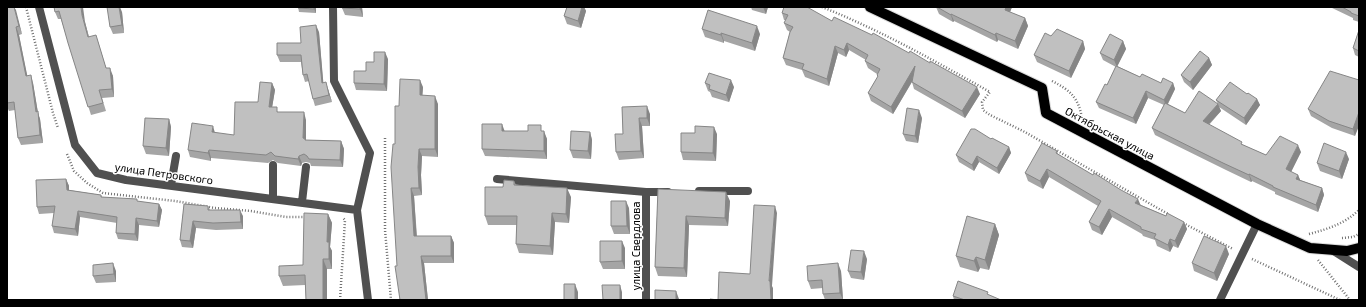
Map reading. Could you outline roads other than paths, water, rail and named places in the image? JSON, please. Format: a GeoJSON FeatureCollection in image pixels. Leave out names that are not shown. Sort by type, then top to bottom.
{"type":"FeatureCollection","features":[{"type":"Feature","properties":{"kind":"main road","name":"Октябрьская улица"},"geometry":{"type":"LineString","coordinates":[[870,7],[1042,88],[1046,112],[1257,224],[1310,248],[1346,251],[1359,248]]}},
{"type":"Feature","properties":{"kind":"street","name":"улица Петровского"},"geometry":{"type":"LineString","coordinates":[[39,7],[75,145],[97,173],[126,180],[357,210]]}},
{"type":"Feature","properties":{"kind":"street"},"geometry":{"type":"LineString","coordinates":[[333,7],[334,80],[370,153],[357,210],[368,300]]}},
{"type":"Feature","properties":{"kind":"street"},"geometry":{"type":"LineString","coordinates":[[171,185],[176,156]]}},
{"type":"Feature","properties":{"kind":"street"},"geometry":{"type":"LineString","coordinates":[[273,165],[273,199]]}},
{"type":"Feature","properties":{"kind":"street"},"geometry":{"type":"LineString","coordinates":[[302,202],[306,167]]}},
{"type":"Feature","properties":{"kind":"street"},"geometry":{"type":"LineString","coordinates":[[497,179],[646,192],[677,192]]}},
{"type":"Feature","properties":{"kind":"street"},"geometry":{"type":"LineString","coordinates":[[693,192],[748,191]]}},
{"type":"Feature","properties":{"kind":"street","name":"улица Свердлова"},"geometry":{"type":"LineString","coordinates":[[646,192],[646,300]]}},
{"type":"Feature","properties":{"kind":"street"},"geometry":{"type":"LineString","coordinates":[[1220,300],[1257,224]]}},
{"type":"Feature","properties":{"kind":"street"},"geometry":{"type":"LineString","coordinates":[[1331,250],[1359,267]]}}]}
